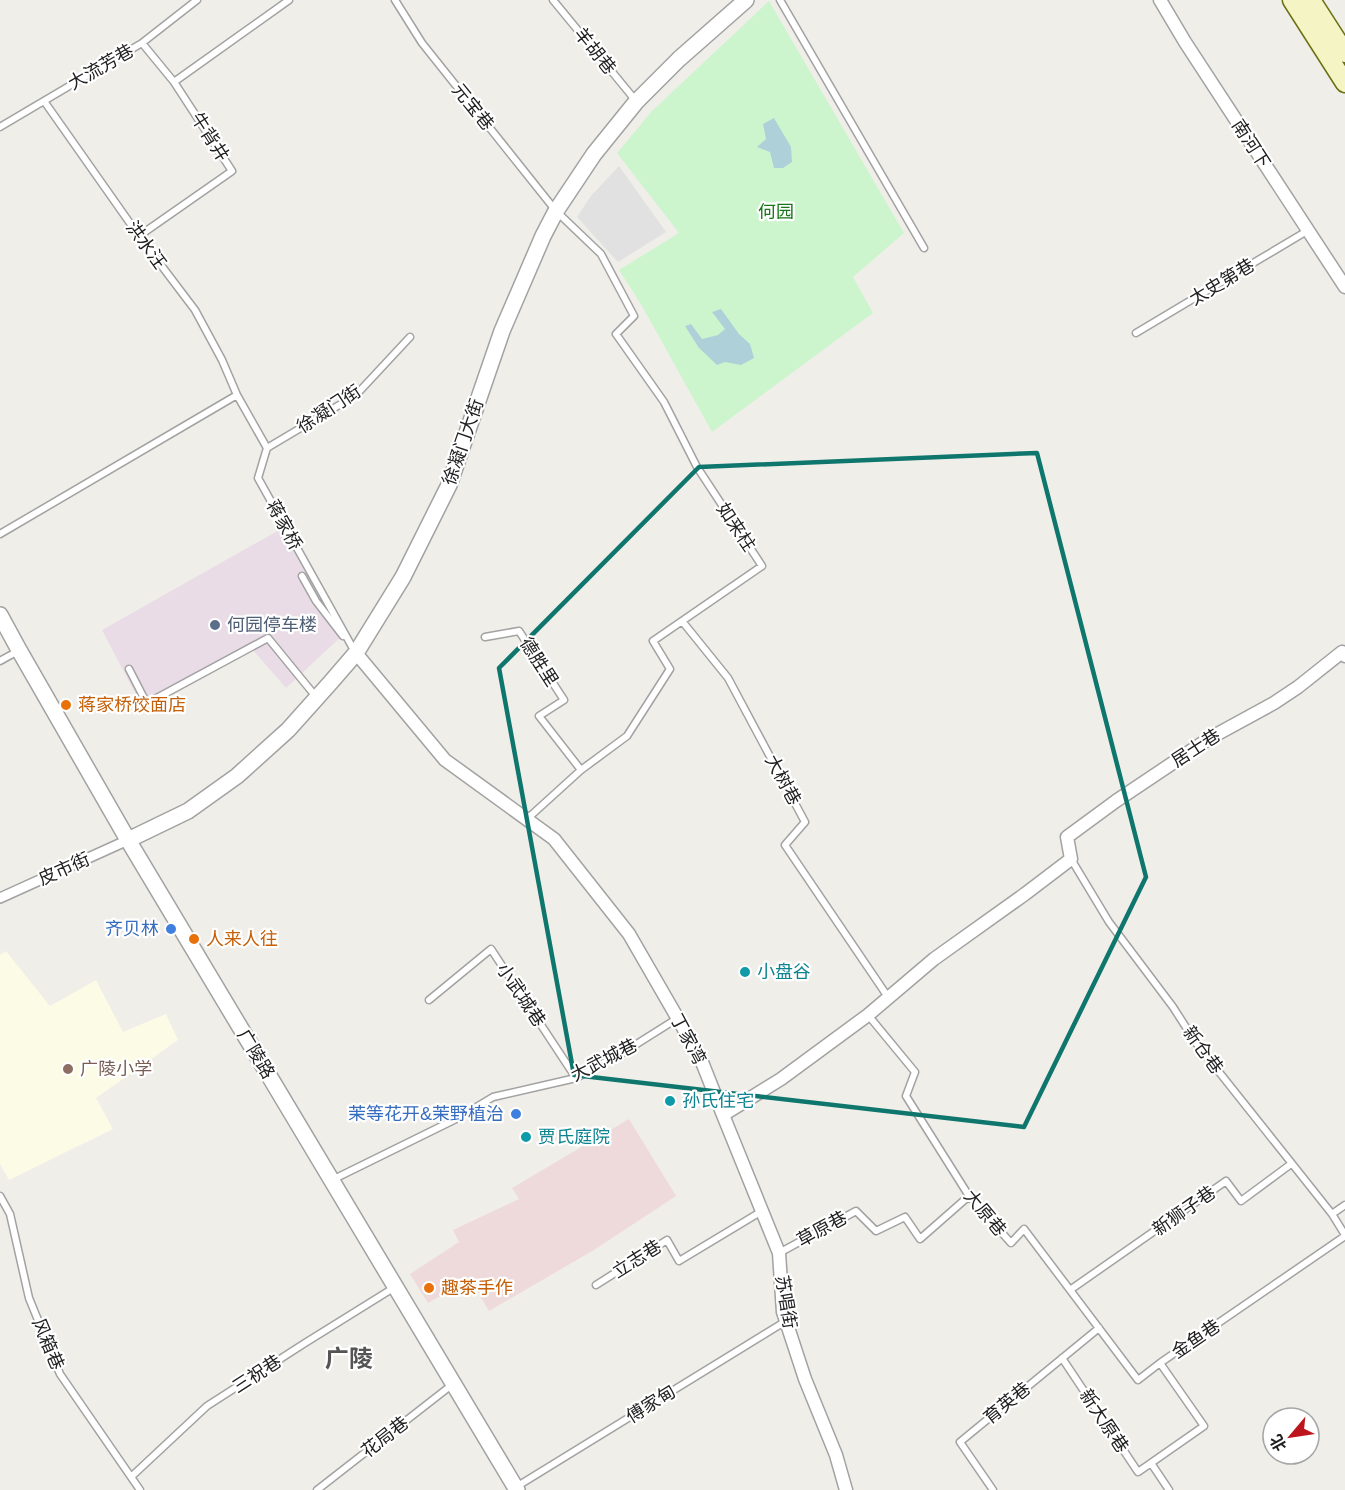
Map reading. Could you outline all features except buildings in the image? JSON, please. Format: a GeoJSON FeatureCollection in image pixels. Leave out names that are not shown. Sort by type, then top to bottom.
{"type":"FeatureCollection","features":[{"type":"Feature","properties":{"kind":"main road"},"geometry":{"type":"LineString","coordinates":[[1293,0],[1345,83]]}},
{"type":"Feature","properties":{"kind":"main road"},"geometry":{"type":"LineString","coordinates":[[1311,0],[1345,54]]}},
{"type":"Feature","properties":{"kind":"street","name":"徐凝门大街"},"geometry":{"type":"LineString","coordinates":[[128,840],[188,811],[237,776],[288,730],[356,653],[403,577],[449,485],[502,331],[556,211],[594,154],[636,102],[679,59],[746,0]]}},
{"type":"Feature","properties":{"kind":"street","name":"南河下"},"geometry":{"type":"LineString","coordinates":[[1160,0],[1345,287]]}},
{"type":"Feature","properties":{"kind":"street","name":"广陵路"},"geometry":{"type":"LineString","coordinates":[[0,615],[128,840],[516,1489]]}},
{"type":"Feature","properties":{"kind":"street","name":"居士巷"},"geometry":{"type":"LineString","coordinates":[[1071,859],[1067,837],[1210,738],[1274,703],[1298,687],[1342,652],[1345,656]]}},
{"type":"Feature","properties":{"kind":"street","name":"丁家湾"},"geometry":{"type":"LineString","coordinates":[[356,653],[445,760],[554,839],[629,934],[700,1057],[723,1115]]}},
{"type":"Feature","properties":{"kind":"street","name":"皮市街"},"geometry":{"type":"LineString","coordinates":[[0,898],[128,840]]}},
{"type":"Feature","properties":{"kind":"street"},"geometry":{"type":"LineString","coordinates":[[723,1115],[781,1079],[868,1015],[934,959],[1071,859]]}},
{"type":"Feature","properties":{"kind":"street","name":"苏唱街"},"geometry":{"type":"LineString","coordinates":[[723,1115],[779,1253],[783,1312],[805,1379],[836,1455],[846,1490]]}},
{"type":"Feature","properties":{"kind":"lane","name":"大流芳巷"},"geometry":{"type":"LineString","coordinates":[[0,127],[142,43],[197,0]]}},
{"type":"Feature","properties":{"kind":"lane"},"geometry":{"type":"LineString","coordinates":[[174,82],[289,0]]}},
{"type":"Feature","properties":{"kind":"lane","name":"元宝巷"},"geometry":{"type":"LineString","coordinates":[[395,0],[422,43],[556,211]]}},
{"type":"Feature","properties":{"kind":"lane","name":"羊胡巷"},"geometry":{"type":"LineString","coordinates":[[554,0],[636,102]]}},
{"type":"Feature","properties":{"kind":"lane"},"geometry":{"type":"LineString","coordinates":[[780,0],[924,248]]}},
{"type":"Feature","properties":{"kind":"lane","name":"牛背井"},"geometry":{"type":"LineString","coordinates":[[140,236],[232,171],[174,82],[142,43]]}},
{"type":"Feature","properties":{"kind":"lane","name":"洪水汪"},"geometry":{"type":"LineString","coordinates":[[44,101],[195,310],[222,360],[237,395]]}},
{"type":"Feature","properties":{"kind":"lane","name":"如来柱"},"geometry":{"type":"LineString","coordinates":[[526,819],[581,770],[627,736],[670,669],[653,641],[762,566],[697,467],[664,402],[616,334],[634,316],[601,254],[556,211]]}},
{"type":"Feature","properties":{"kind":"lane","name":"太史第巷"},"geometry":{"type":"LineString","coordinates":[[1136,333],[1308,231]]}},
{"type":"Feature","properties":{"kind":"lane","name":"徐凝门街"},"geometry":{"type":"LineString","coordinates":[[267,448],[356,395],[410,337]]}},
{"type":"Feature","properties":{"kind":"lane"},"geometry":{"type":"LineString","coordinates":[[0,534],[237,395],[267,448]]}},
{"type":"Feature","properties":{"kind":"lane","name":"蒋家桥"},"geometry":{"type":"LineString","coordinates":[[267,448],[258,478],[356,653]]}},
{"type":"Feature","properties":{"kind":"lane"},"geometry":{"type":"LineString","coordinates":[[302,576],[316,601],[356,653]]}},
{"type":"Feature","properties":{"kind":"lane","name":"大树巷"},"geometry":{"type":"LineString","coordinates":[[682,621],[728,678],[805,822],[785,845],[888,997]]}},
{"type":"Feature","properties":{"kind":"lane","name":"德胜里"},"geometry":{"type":"LineString","coordinates":[[485,637],[519,630],[564,700],[539,716],[581,770]]}},
{"type":"Feature","properties":{"kind":"lane"},"geometry":{"type":"LineString","coordinates":[[129,669],[146,702],[268,638],[317,698]]}},
{"type":"Feature","properties":{"kind":"lane"},"geometry":{"type":"LineString","coordinates":[[0,661],[19,650]]}},
{"type":"Feature","properties":{"kind":"lane","name":"新仓巷"},"geometry":{"type":"LineString","coordinates":[[1071,859],[1109,922],[1173,1007],[1196,1043],[1332,1214],[1345,1235]]}},
{"type":"Feature","properties":{"kind":"lane","name":"小武城巷"},"geometry":{"type":"LineString","coordinates":[[429,1000],[491,949],[576,1078]]}},
{"type":"Feature","properties":{"kind":"lane","name":"大原巷"},"geometry":{"type":"LineString","coordinates":[[868,1015],[915,1072],[906,1096],[969,1196],[1011,1243],[1024,1229],[1138,1380],[1160,1363]]}},
{"type":"Feature","properties":{"kind":"lane","name":"大武城巷"},"geometry":{"type":"LineString","coordinates":[[332,1180],[458,1118],[493,1097],[576,1078],[624,1052],[678,1018]]}},
{"type":"Feature","properties":{"kind":"lane","name":"新狮子巷"},"geometry":{"type":"LineString","coordinates":[[1070,1290],[1226,1181],[1241,1201],[1291,1164]]}},
{"type":"Feature","properties":{"kind":"lane","name":"风箱巷"},"geometry":{"type":"LineString","coordinates":[[0,1196],[10,1214],[29,1299],[60,1374],[140,1490]]}},
{"type":"Feature","properties":{"kind":"lane","name":"草原巷"},"geometry":{"type":"LineString","coordinates":[[779,1253],[856,1211],[876,1231],[905,1217],[920,1239],[969,1196]]}},
{"type":"Feature","properties":{"kind":"lane"},"geometry":{"type":"LineString","coordinates":[[1332,1214],[1345,1205]]}},
{"type":"Feature","properties":{"kind":"lane","name":"立志巷"},"geometry":{"type":"LineString","coordinates":[[596,1285],[667,1240],[679,1261],[762,1210]]}},
{"type":"Feature","properties":{"kind":"lane","name":"金鱼巷"},"geometry":{"type":"LineString","coordinates":[[1151,1463],[1204,1426],[1160,1363],[1345,1235]]}},
{"type":"Feature","properties":{"kind":"lane","name":"三祝巷"},"geometry":{"type":"LineString","coordinates":[[131,1476],[207,1406],[395,1287]]}},
{"type":"Feature","properties":{"kind":"lane","name":"傅家甸"},"geometry":{"type":"LineString","coordinates":[[516,1489],[786,1321]]}},
{"type":"Feature","properties":{"kind":"lane","name":"育英巷"},"geometry":{"type":"LineString","coordinates":[[993,1490],[960,1442],[1099,1328]]}},
{"type":"Feature","properties":{"kind":"lane","name":"新大原巷"},"geometry":{"type":"LineString","coordinates":[[1062,1358],[1138,1472],[1151,1463]]}},
{"type":"Feature","properties":{"kind":"lane","name":"花局巷"},"geometry":{"type":"LineString","coordinates":[[317,1490],[453,1384]]}},
{"type":"Feature","properties":{"kind":"lane"},"geometry":{"type":"LineString","coordinates":[[1151,1463],[1169,1490]]}},
{"type":"Feature","properties":{"kind":"highlighted area"},"geometry":{"type":"Polygon","coordinates":[[[1037,453],[1146,877],[1024,1127],[574,1075],[499,668],[699,467],[1037,453]]]}},
{"type":"Feature","properties":{"kind":"shaded area"},"geometry":{"type":"Polygon","coordinates":[[[619,166],[666,232],[618,262],[577,217],[591,196],[619,166]]]}},
{"type":"Feature","properties":{"kind":"shaded area"},"geometry":{"type":"Polygon","coordinates":[[[281,529],[344,634],[286,688],[252,649],[144,710],[102,630],[281,529]]]}},
{"type":"Feature","properties":{"kind":"shaded area","name":"广陵小学"},"geometry":{"type":"Polygon","coordinates":[[[6,951],[50,1006],[96,980],[123,1032],[166,1014],[178,1040],[96,1098],[113,1129],[9,1180],[0,1164],[0,955],[6,951]]]}},
{"type":"Feature","properties":{"kind":"shaded area"},"geometry":{"type":"Polygon","coordinates":[[[629,1119],[676,1196],[594,1250],[489,1311],[470,1279],[428,1303],[410,1274],[459,1242],[453,1230],[519,1199],[512,1188],[629,1119]]]}},
{"type":"Feature","properties":{"kind":"green space","name":"何园"},"geometry":{"type":"Polygon","coordinates":[[[769,1],[904,233],[853,277],[873,313],[712,432],[642,306],[619,270],[679,233],[617,153],[652,111],[769,1]]]}},
{"type":"Feature","properties":{"kind":"water"},"geometry":{"type":"Polygon","coordinates":[[[774,118],[791,147],[792,162],[783,168],[774,168],[770,152],[757,147],[766,139],[763,124],[774,118]]]}},
{"type":"Feature","properties":{"kind":"water"},"geometry":{"type":"Polygon","coordinates":[[[721,309],[739,334],[750,344],[754,358],[741,365],[725,362],[717,365],[699,348],[685,326],[691,324],[702,339],[718,335],[725,329],[712,312],[721,309]]]}},
{"type":"Feature","properties":{"kind":"place","name":"何园停车楼"},"geometry":{"type":"Point","coordinates":[215,625]}},
{"type":"Feature","properties":{"kind":"place","name":"蒋家桥饺面店"},"geometry":{"type":"Point","coordinates":[66,705]}},
{"type":"Feature","properties":{"kind":"place","name":"齐贝林"},"geometry":{"type":"Point","coordinates":[171,929]}},
{"type":"Feature","properties":{"kind":"place","name":"人来人往"},"geometry":{"type":"Point","coordinates":[194,939]}},
{"type":"Feature","properties":{"kind":"place","name":"小盘谷"},"geometry":{"type":"Point","coordinates":[745,972]}},
{"type":"Feature","properties":{"kind":"place","name":"广陵小学"},"geometry":{"type":"Point","coordinates":[68,1069]}},
{"type":"Feature","properties":{"kind":"place","name":"孙氏住宅"},"geometry":{"type":"Point","coordinates":[670,1101]}},
{"type":"Feature","properties":{"kind":"place","name":"茉等花开&茉野植治"},"geometry":{"type":"Point","coordinates":[516,1114]}},
{"type":"Feature","properties":{"kind":"place","name":"贾氏庭院"},"geometry":{"type":"Point","coordinates":[526,1137]}},
{"type":"Feature","properties":{"kind":"place","name":"趣茶手作"},"geometry":{"type":"Point","coordinates":[429,1288]}},
{"type":"Feature","properties":{"kind":"district","name":"广陵"},"geometry":{"type":"Point","coordinates":[349,1359]}}]}
